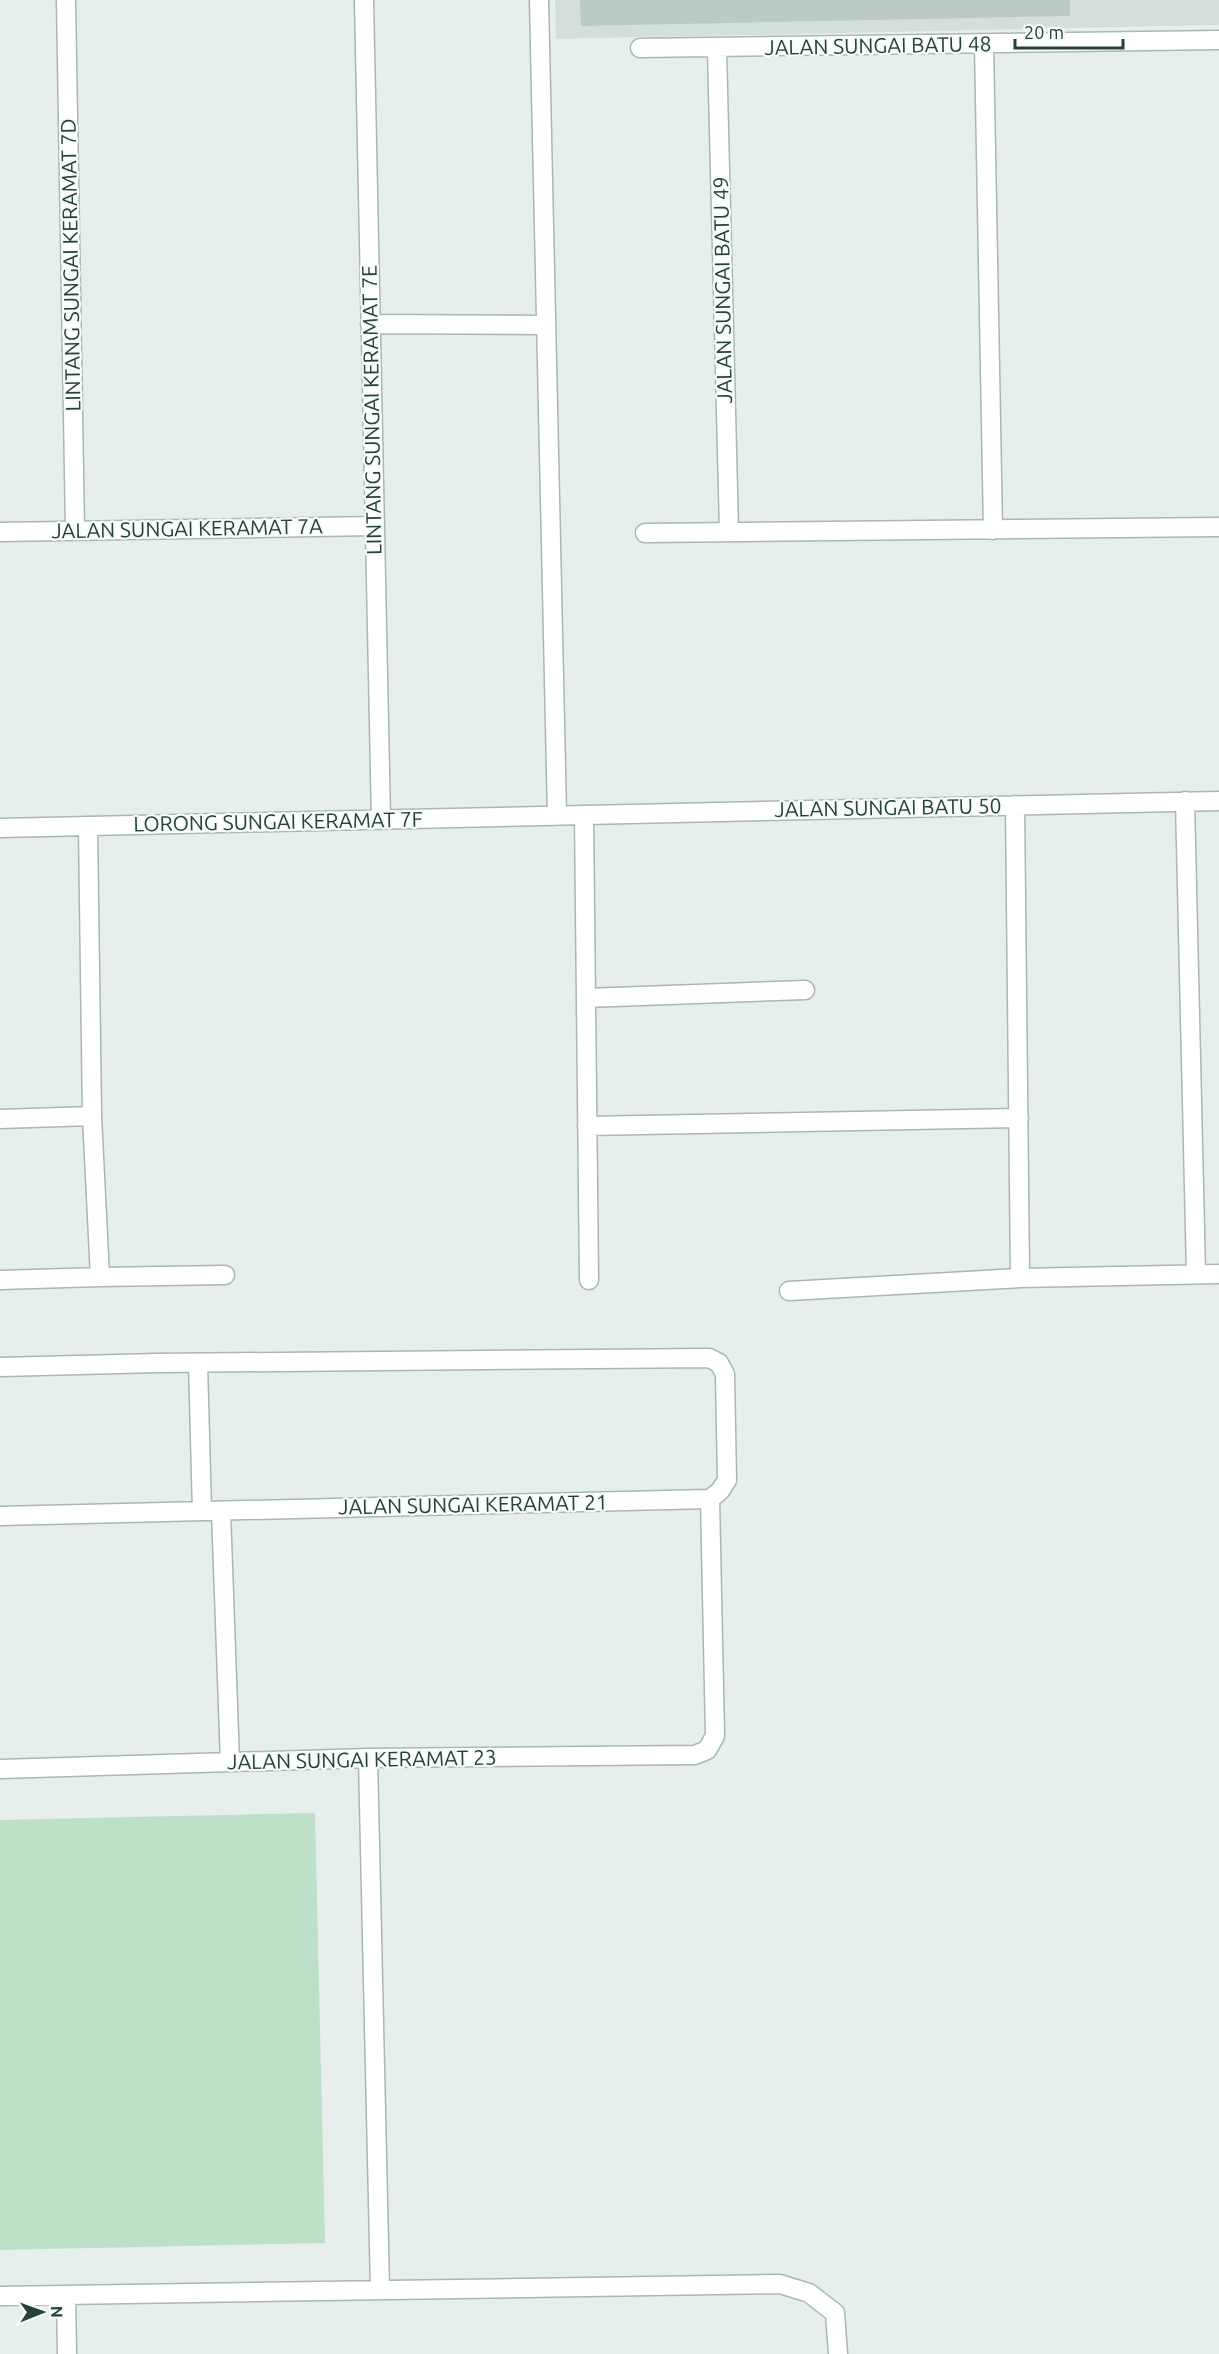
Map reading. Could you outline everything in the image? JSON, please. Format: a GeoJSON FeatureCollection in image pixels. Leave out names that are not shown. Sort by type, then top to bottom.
{"type":"FeatureCollection","features":[{"type":"Feature","properties":{"kind":"street","name":"LINTANG SUNGAI KERAMAT 7D"},"geometry":{"type":"LineString","coordinates":[[66,0],[75,531]]}},
{"type":"Feature","properties":{"kind":"street","name":"LINTANG SUNGAI KERAMAT 7E"},"geometry":{"type":"LineString","coordinates":[[364,0],[381,820]]}},
{"type":"Feature","properties":{"kind":"street"},"geometry":{"type":"LineString","coordinates":[[539,0],[557,815]]}},
{"type":"Feature","properties":{"kind":"street","name":"JALAN SUNGAI BATU 48"},"geometry":{"type":"LineString","coordinates":[[640,48],[717,49],[1219,40]]}},
{"type":"Feature","properties":{"kind":"street"},"geometry":{"type":"LineString","coordinates":[[984,44],[993,530]]}},
{"type":"Feature","properties":{"kind":"street","name":"JALAN SUNGAI BATU 49"},"geometry":{"type":"LineString","coordinates":[[717,49],[729,531]]}},
{"type":"Feature","properties":{"kind":"street"},"geometry":{"type":"LineString","coordinates":[[370,324],[546,325]]}},
{"type":"Feature","properties":{"kind":"street","name":"JALAN SUNGAI KERAMAT 7A"},"geometry":{"type":"LineString","coordinates":[[0,532],[374,526]]}},
{"type":"Feature","properties":{"kind":"street"},"geometry":{"type":"LineString","coordinates":[[645,533],[1219,527]]}},
{"type":"Feature","properties":{"kind":"street"},"geometry":{"type":"LineString","coordinates":[[1185,801],[1196,1275]]}},
{"type":"Feature","properties":{"kind":"street","name":"JALAN SUNGAI BATU 50"},"geometry":{"type":"LineString","coordinates":[[557,815],[1219,801]]}},
{"type":"Feature","properties":{"kind":"street"},"geometry":{"type":"LineString","coordinates":[[1015,805],[1020,1278]]}},
{"type":"Feature","properties":{"kind":"street","name":"LORONG SUNGAI KERAMAT 7F"},"geometry":{"type":"LineString","coordinates":[[0,828],[557,815]]}},
{"type":"Feature","properties":{"kind":"street"},"geometry":{"type":"LineString","coordinates":[[584,815],[589,1280]]}},
{"type":"Feature","properties":{"kind":"street"},"geometry":{"type":"LineString","coordinates":[[88,826],[92,1116],[100,1277]]}},
{"type":"Feature","properties":{"kind":"street"},"geometry":{"type":"LineString","coordinates":[[586,998],[805,990]]}},
{"type":"Feature","properties":{"kind":"street"},"geometry":{"type":"LineString","coordinates":[[0,1119],[92,1116]]}},
{"type":"Feature","properties":{"kind":"street"},"geometry":{"type":"LineString","coordinates":[[587,1126],[1018,1118]]}},
{"type":"Feature","properties":{"kind":"street"},"geometry":{"type":"LineString","coordinates":[[789,1291],[1020,1278],[1219,1274]]}},
{"type":"Feature","properties":{"kind":"street"},"geometry":{"type":"LineString","coordinates":[[0,1280],[225,1275]]}},
{"type":"Feature","properties":{"kind":"street"},"geometry":{"type":"LineString","coordinates":[[0,1367],[709,1358],[719,1363],[725,1374],[728,1480],[710,1500]]}},
{"type":"Feature","properties":{"kind":"street"},"geometry":{"type":"LineString","coordinates":[[198,1363],[202,1511]]}},
{"type":"Feature","properties":{"kind":"street","name":"JALAN SUNGAI KERAMAT 21"},"geometry":{"type":"LineString","coordinates":[[0,1516],[710,1500]]}},
{"type":"Feature","properties":{"kind":"street","name":"JALAN SUNGAI KERAMAT 23"},"geometry":{"type":"LineString","coordinates":[[0,1769],[368,1758],[695,1755],[707,1750],[715,1736],[710,1500]]}},
{"type":"Feature","properties":{"kind":"street"},"geometry":{"type":"LineString","coordinates":[[221,1511],[230,1762]]}},
{"type":"Feature","properties":{"kind":"street"},"geometry":{"type":"LineString","coordinates":[[368,1758],[380,2290]]}},
{"type":"Feature","properties":{"kind":"street"},"geometry":{"type":"LineString","coordinates":[[0,2296],[780,2284],[809,2294],[835,2313],[838,2354]]}},
{"type":"Feature","properties":{"kind":"street"},"geometry":{"type":"LineString","coordinates":[[66,2295],[67,2354]]}},
{"type":"Feature","properties":{"kind":"shaded area"},"geometry":{"type":"Polygon","coordinates":[[[555,0],[1219,0],[1219,25],[556,39],[555,0]]]}},
{"type":"Feature","properties":{"kind":"green space"},"geometry":{"type":"Polygon","coordinates":[[[315,1813],[325,2243],[0,2250],[0,1820],[315,1813]]]}},
{"type":"Feature","properties":{"kind":"building"},"geometry":{"type":"Polygon","coordinates":[[[580,0],[1070,0],[1070,16],[581,26],[580,0]]]}}]}
